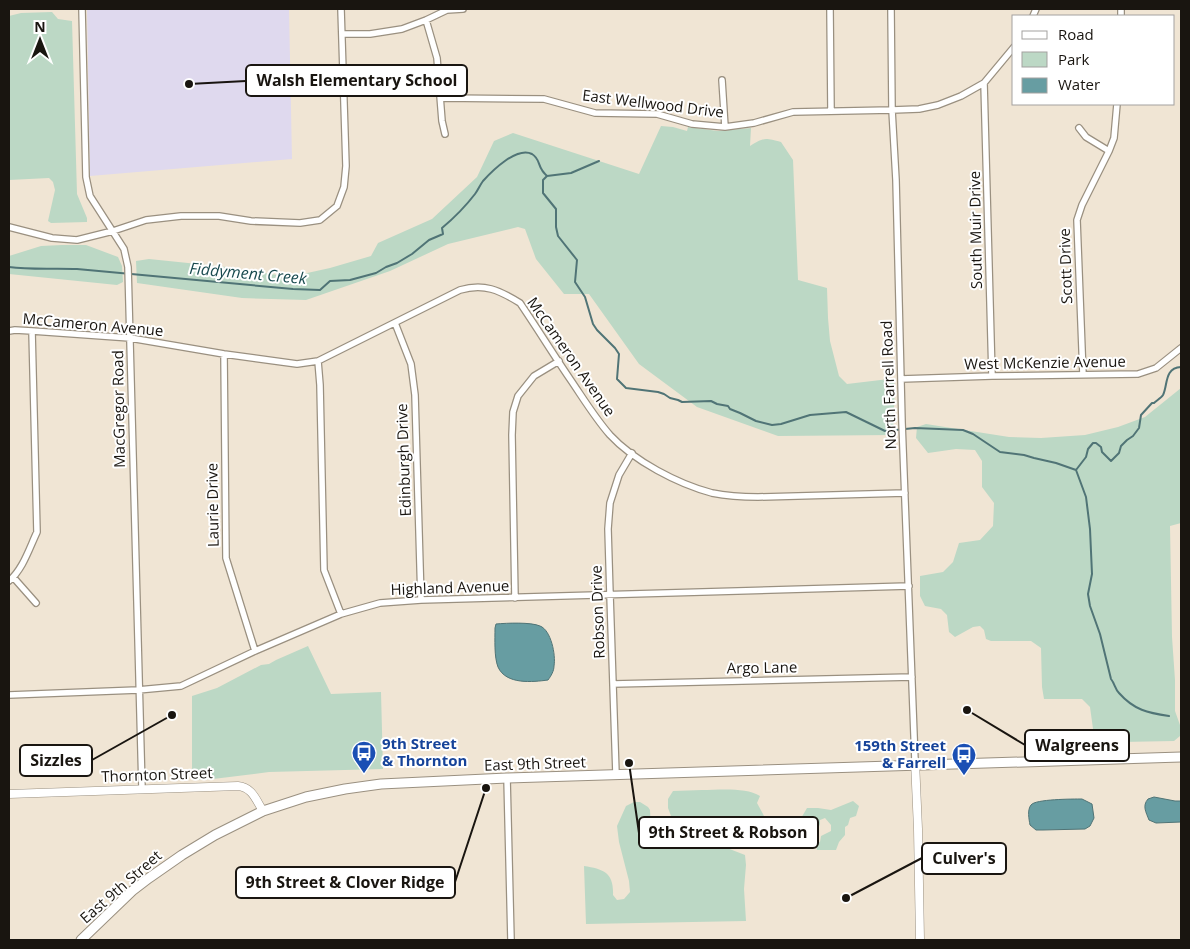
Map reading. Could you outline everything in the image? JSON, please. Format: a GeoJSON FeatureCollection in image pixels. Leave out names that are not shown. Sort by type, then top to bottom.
{"type":"FeatureCollection","features":[{"type":"Feature","properties":{"kind":"main road","name":"East 9th Street"},"geometry":{"type":"LineString","coordinates":[[81,940],[149,878],[215,835],[263,811],[306,797],[370,785],[915,763],[1181,757]]}},
{"type":"Feature","properties":{"kind":"street","name":"MacGregor Road"},"geometry":{"type":"LineString","coordinates":[[82,9],[86,177],[90,196],[124,249],[128,268],[142,789]]}},
{"type":"Feature","properties":{"kind":"street"},"geometry":{"type":"LineString","coordinates":[[9,227],[52,238],[77,240],[146,220],[180,216],[218,216],[251,221],[300,223],[320,220],[337,206],[344,187],[346,166],[341,9]]}},
{"type":"Feature","properties":{"kind":"street"},"geometry":{"type":"LineString","coordinates":[[342,34],[370,34],[402,29],[447,10],[463,9]]}},
{"type":"Feature","properties":{"kind":"street"},"geometry":{"type":"LineString","coordinates":[[830,9],[831,111]]}},
{"type":"Feature","properties":{"kind":"street","name":"North Farrell Road"},"geometry":{"type":"LineString","coordinates":[[892,9],[892,110],[896,180],[902,422],[915,763]]}},
{"type":"Feature","properties":{"kind":"street"},"geometry":{"type":"LineString","coordinates":[[426,20],[437,58],[442,121],[445,134]]}},
{"type":"Feature","properties":{"kind":"street"},"geometry":{"type":"LineString","coordinates":[[984,83],[1012,49]]}},
{"type":"Feature","properties":{"kind":"street"},"geometry":{"type":"LineString","coordinates":[[722,80],[726,127]]}},
{"type":"Feature","properties":{"kind":"street","name":"East Wellwood Drive"},"geometry":{"type":"LineString","coordinates":[[441,98],[544,99],[595,113],[657,114],[692,124],[726,127],[754,123],[789,113],[919,109],[938,105],[961,96],[984,83]]}},
{"type":"Feature","properties":{"kind":"street","name":"South Muir Drive"},"geometry":{"type":"LineString","coordinates":[[984,83],[992,376]]}},
{"type":"Feature","properties":{"kind":"street","name":"Scott Drive"},"geometry":{"type":"LineString","coordinates":[[1083,375],[1077,220],[1082,205],[1114,138],[1117,105]]}},
{"type":"Feature","properties":{"kind":"street"},"geometry":{"type":"LineString","coordinates":[[1079,128],[1086,137],[1109,151]]}},
{"type":"Feature","properties":{"kind":"street","name":"McCameron Avenue"},"geometry":{"type":"LineString","coordinates":[[9,332],[15,330],[130,338],[297,364],[318,361],[460,290],[480,287],[494,289],[520,302],[595,417],[612,436],[632,453],[680,481],[699,489],[734,496],[905,493]]}},
{"type":"Feature","properties":{"kind":"street","name":"Edinburgh Drive"},"geometry":{"type":"LineString","coordinates":[[395,323],[411,364],[415,395],[421,600]]}},
{"type":"Feature","properties":{"kind":"street"},"geometry":{"type":"LineString","coordinates":[[32,331],[36,532],[26,558],[11,579],[36,603]]}},
{"type":"Feature","properties":{"kind":"street","name":"West McKenzie Avenue"},"geometry":{"type":"LineString","coordinates":[[901,379],[1138,374],[1156,368],[1181,348]]}},
{"type":"Feature","properties":{"kind":"street","name":"Laurie Drive"},"geometry":{"type":"LineString","coordinates":[[224,354],[226,558],[255,651]]}},
{"type":"Feature","properties":{"kind":"street"},"geometry":{"type":"LineString","coordinates":[[318,361],[324,570],[341,614]]}},
{"type":"Feature","properties":{"kind":"street"},"geometry":{"type":"LineString","coordinates":[[516,598],[513,412],[518,396],[534,376],[559,362]]}},
{"type":"Feature","properties":{"kind":"street","name":"Robson Drive"},"geometry":{"type":"LineString","coordinates":[[616,774],[608,529],[610,503],[619,475],[632,453]]}},
{"type":"Feature","properties":{"kind":"street","name":"Highland Avenue"},"geometry":{"type":"LineString","coordinates":[[9,695],[138,690],[181,686],[255,651],[341,614],[380,603],[421,600],[909,586]]}},
{"type":"Feature","properties":{"kind":"street","name":"Argo Lane"},"geometry":{"type":"LineString","coordinates":[[613,684],[912,677]]}},
{"type":"Feature","properties":{"kind":"street"},"geometry":{"type":"LineString","coordinates":[[915,763],[920,940]]}},
{"type":"Feature","properties":{"kind":"street"},"geometry":{"type":"LineString","coordinates":[[507,778],[511,940]]}},
{"type":"Feature","properties":{"kind":"street","name":"Thornton Street"},"geometry":{"type":"LineString","coordinates":[[9,794],[243,786],[252,792],[263,811]]}},
{"type":"Feature","properties":{"kind":"shaded area"},"geometry":{"type":"Polygon","coordinates":[[[87,9],[289,9],[292,159],[90,176],[87,9]]]}},
{"type":"Feature","properties":{"kind":"green space"},"geometry":{"type":"Polygon","coordinates":[[[52,12],[58,19],[72,21],[77,194],[87,222],[51,223],[48,221],[55,190],[53,182],[49,178],[9,180],[9,16],[21,13],[52,12]]]}},
{"type":"Feature","properties":{"kind":"green space"},"geometry":{"type":"Polygon","coordinates":[[[661,126],[687,131],[688,127],[718,131],[751,128],[750,146],[765,139],[781,142],[793,160],[798,280],[827,288],[830,341],[839,376],[847,384],[889,379],[895,384],[893,435],[778,436],[697,407],[639,364],[589,294],[564,294],[536,259],[525,229],[518,227],[448,244],[390,271],[306,300],[242,298],[137,283],[136,261],[149,259],[227,267],[289,277],[371,256],[378,243],[432,219],[477,177],[494,141],[513,133],[639,174],[661,126]]]}},
{"type":"Feature","properties":{"kind":"green space"},"geometry":{"type":"Polygon","coordinates":[[[86,245],[118,257],[122,266],[123,282],[117,285],[9,274],[9,256],[41,246],[86,245]]]}},
{"type":"Feature","properties":{"kind":"green space"},"geometry":{"type":"Polygon","coordinates":[[[1181,388],[1181,523],[1170,526],[1175,711],[1180,725],[1180,736],[1174,741],[1121,742],[1100,740],[1094,736],[1090,707],[1082,699],[1044,699],[1041,648],[1031,641],[991,641],[986,639],[984,630],[980,626],[973,627],[955,637],[949,632],[947,615],[941,609],[925,606],[920,596],[920,576],[943,572],[953,562],[959,543],[980,540],[993,526],[994,503],[982,487],[982,461],[975,450],[956,449],[928,453],[916,438],[917,427],[926,424],[1009,437],[1041,438],[1085,435],[1118,427],[1145,417],[1181,388]]]}},
{"type":"Feature","properties":{"kind":"green space"},"geometry":{"type":"Polygon","coordinates":[[[308,646],[331,694],[381,692],[383,769],[269,772],[192,780],[192,696],[217,688],[261,665],[269,664],[308,646]]]}},
{"type":"Feature","properties":{"kind":"green space"},"geometry":{"type":"Polygon","coordinates":[[[673,791],[747,791],[760,796],[757,803],[767,823],[763,832],[730,831],[723,839],[727,848],[745,855],[744,889],[746,921],[586,924],[584,866],[602,871],[610,877],[613,895],[617,900],[624,899],[630,892],[617,826],[626,806],[634,802],[640,802],[650,810],[651,829],[666,830],[670,828],[671,816],[668,808],[668,799],[673,791]]]}},
{"type":"Feature","properties":{"kind":"green space"},"geometry":{"type":"Polygon","coordinates":[[[853,801],[859,806],[856,816],[850,818],[848,825],[845,827],[845,835],[839,842],[836,850],[817,850],[815,844],[820,842],[821,836],[831,831],[831,825],[825,818],[820,820],[818,829],[808,833],[798,833],[792,828],[792,824],[800,820],[807,808],[831,810],[853,801]]]}},
{"type":"Feature","properties":{"kind":"water"},"geometry":{"type":"Polygon","coordinates":[[[496,624],[531,624],[544,628],[552,643],[554,656],[553,670],[548,680],[513,680],[502,673],[496,658],[496,624]]]}},
{"type":"Feature","properties":{"kind":"water"},"geometry":{"type":"Polygon","coordinates":[[[1154,797],[1181,801],[1181,822],[1156,823],[1149,820],[1145,804],[1148,799],[1154,797]]]}},
{"type":"Feature","properties":{"kind":"water"},"geometry":{"type":"Polygon","coordinates":[[[1082,799],[1092,804],[1094,818],[1090,826],[1085,829],[1036,830],[1030,825],[1029,809],[1034,803],[1082,799]]]}},
{"type":"Feature","properties":{"kind":"waterway","name":"Fiddyment Creek"},"geometry":{"type":"LineString","coordinates":[[9,267],[77,269],[320,290],[330,281],[350,280],[376,273],[397,263],[429,240],[443,234],[442,228],[467,203],[483,181],[512,156],[526,152],[532,154],[536,157],[542,171],[547,176]]}},
{"type":"Feature","properties":{"kind":"waterway"},"geometry":{"type":"LineString","coordinates":[[547,176],[571,173],[599,161]]}},
{"type":"Feature","properties":{"kind":"waterway","name":"Fiddyment Creek"},"geometry":{"type":"LineString","coordinates":[[547,176],[543,180],[543,193],[556,209],[558,236],[577,260],[575,282],[585,297],[593,324],[619,354],[617,379],[626,388],[658,392],[682,402],[711,401],[728,406],[730,409],[756,421],[772,425],[810,415],[846,412],[885,431],[915,428],[963,430],[973,434],[1000,452],[1024,455],[1076,470]]}},
{"type":"Feature","properties":{"kind":"waterway","name":"Fiddyment Creek"},"geometry":{"type":"LineString","coordinates":[[1076,470],[1086,457],[1088,449],[1093,443],[1101,447],[1102,452],[1111,461],[1119,453],[1121,446],[1139,428],[1141,415],[1163,395],[1169,374],[1172,370],[1181,367]]}},
{"type":"Feature","properties":{"kind":"waterway"},"geometry":{"type":"LineString","coordinates":[[1076,470],[1086,497],[1090,529],[1092,574],[1088,594],[1090,606],[1100,634],[1111,679],[1125,699],[1136,707],[1148,712],[1169,716]]}},
{"type":"Feature","properties":{"kind":"place","name":"Walsh Elementary School"},"geometry":{"type":"Point","coordinates":[189,84]}},
{"type":"Feature","properties":{"kind":"place","name":"Walgreens"},"geometry":{"type":"Point","coordinates":[967,710]}},
{"type":"Feature","properties":{"kind":"place","name":"Sizzles"},"geometry":{"type":"Point","coordinates":[172,715]}},
{"type":"Feature","properties":{"kind":"place","name":"9th Street & Robson"},"geometry":{"type":"Point","coordinates":[629,763]}},
{"type":"Feature","properties":{"kind":"place","name":"9th Street & Thornton"},"geometry":{"type":"Point","coordinates":[364,774]}},
{"type":"Feature","properties":{"kind":"place","name":"159th Street & Farrell"},"geometry":{"type":"Point","coordinates":[964,776]}},
{"type":"Feature","properties":{"kind":"place","name":"9th Street & Clover Ridge"},"geometry":{"type":"Point","coordinates":[486,788]}},
{"type":"Feature","properties":{"kind":"place","name":"Culver's"},"geometry":{"type":"Point","coordinates":[846,898]}}]}
